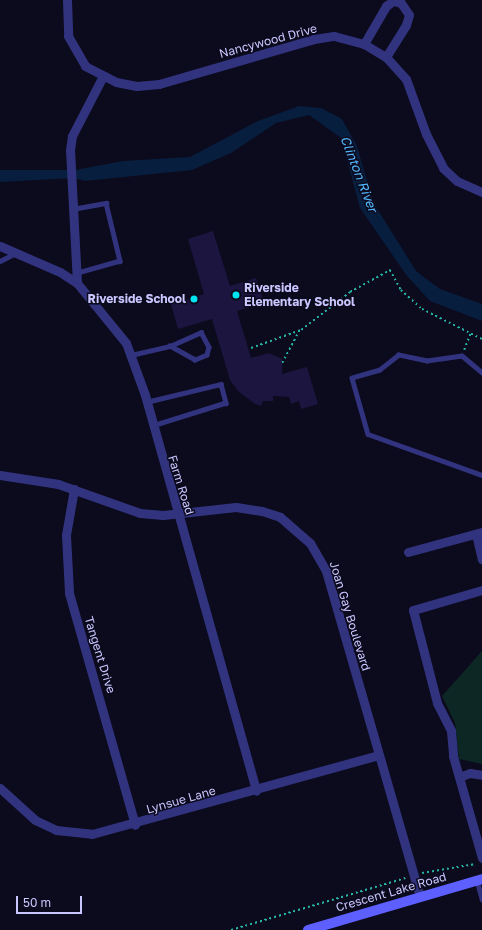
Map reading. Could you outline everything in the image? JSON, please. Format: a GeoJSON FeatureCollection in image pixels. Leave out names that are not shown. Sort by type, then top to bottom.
{"type":"FeatureCollection","features":[{"type":"Feature","properties":{"kind":"street","name":"Nancywood Drive"},"geometry":{"type":"LineString","coordinates":[[67,0],[68,36],[85,66],[103,76],[138,86],[159,84],[314,39],[334,36],[364,44],[386,57],[412,92],[426,134],[443,168],[457,181],[482,192]]}},
{"type":"Feature","properties":{"kind":"street"},"geometry":{"type":"LineString","coordinates":[[364,44],[386,6],[393,1],[401,3],[407,7],[408,20],[386,57]]}},
{"type":"Feature","properties":{"kind":"street"},"geometry":{"type":"LineString","coordinates":[[77,283],[78,273],[71,209],[69,164],[72,136],[103,76]]}},
{"type":"Feature","properties":{"kind":"street","name":"Farm Road"},"geometry":{"type":"LineString","coordinates":[[0,246],[77,283],[115,327],[131,355],[146,402],[256,790]]}},
{"type":"Feature","properties":{"kind":"street","name":"Joan Gay Boulevard"},"geometry":{"type":"LineString","coordinates":[[0,475],[28,477],[74,489],[140,513],[178,514],[236,507],[262,511],[280,517],[310,542],[326,572],[420,897]]}},
{"type":"Feature","properties":{"kind":"street","name":"Tangent Drive"},"geometry":{"type":"LineString","coordinates":[[74,489],[66,535],[69,592],[136,825]]}},
{"type":"Feature","properties":{"kind":"street"},"geometry":{"type":"LineString","coordinates":[[408,552],[479,533],[482,559]]}},
{"type":"Feature","properties":{"kind":"street"},"geometry":{"type":"LineString","coordinates":[[482,590],[413,610],[438,703],[451,731],[459,776],[482,858]]}},
{"type":"Feature","properties":{"kind":"street","name":"Lynsue Lane"},"geometry":{"type":"LineString","coordinates":[[0,788],[35,820],[56,830],[92,834],[136,825],[378,755]]}},
{"type":"Feature","properties":{"kind":"street"},"geometry":{"type":"LineString","coordinates":[[459,776],[470,773],[482,775]]}},
{"type":"Feature","properties":{"kind":"street","name":"Crescent Lake Road"},"geometry":{"type":"LineString","coordinates":[[308,930],[480,879]]}},
{"type":"Feature","properties":{"kind":"lane"},"geometry":{"type":"LineString","coordinates":[[71,209],[106,203],[120,261],[78,273]]}},
{"type":"Feature","properties":{"kind":"lane"},"geometry":{"type":"LineString","coordinates":[[0,261],[17,253]]}},
{"type":"Feature","properties":{"kind":"lane"},"geometry":{"type":"LineString","coordinates":[[131,355],[170,346],[201,332],[210,347],[207,355],[195,360],[170,346]]}},
{"type":"Feature","properties":{"kind":"lane"},"geometry":{"type":"LineString","coordinates":[[482,373],[462,356],[427,360],[397,356],[380,370],[352,378],[368,434],[482,474]]}},
{"type":"Feature","properties":{"kind":"lane"},"geometry":{"type":"LineString","coordinates":[[146,402],[221,384],[226,403],[152,426]]}},
{"type":"Feature","properties":{"kind":"lane"},"geometry":{"type":"LineString","coordinates":[[480,879],[482,899]]}},
{"type":"Feature","properties":{"kind":"path"},"geometry":{"type":"LineString","coordinates":[[251,348],[299,331],[350,292],[391,271],[401,290],[427,312],[471,332],[482,339]]}},
{"type":"Feature","properties":{"kind":"path"},"geometry":{"type":"LineString","coordinates":[[282,363],[299,331]]}},
{"type":"Feature","properties":{"kind":"path"},"geometry":{"type":"LineString","coordinates":[[462,356],[471,332]]}},
{"type":"Feature","properties":{"kind":"path"},"geometry":{"type":"LineString","coordinates":[[231,930],[414,876],[482,862]]}},
{"type":"Feature","properties":{"kind":"green space"},"geometry":{"type":"Polygon","coordinates":[[[482,651],[482,764],[459,759],[455,723],[442,696],[482,651]]]}},
{"type":"Feature","properties":{"kind":"water","name":"Clinton River"},"geometry":{"type":"Polygon","coordinates":[[[299,106],[321,108],[342,119],[357,146],[373,202],[416,271],[440,289],[482,304],[482,321],[430,301],[407,276],[360,208],[341,138],[309,115],[276,123],[231,153],[192,170],[85,181],[74,178],[0,182],[0,170],[75,170],[123,161],[190,157],[258,121],[299,106]]]}},
{"type":"Feature","properties":{"kind":"building"},"geometry":{"type":"Polygon","coordinates":[[[213,231],[230,286],[256,278],[264,303],[237,311],[251,358],[269,353],[282,359],[282,374],[307,367],[318,404],[301,409],[299,401],[291,404],[289,397],[273,396],[273,401],[263,401],[261,406],[255,404],[238,391],[230,380],[212,319],[178,329],[171,304],[204,294],[188,239],[213,231]]]}},
{"type":"Feature","properties":{"kind":"place","name":"Riverside Elementary School"},"geometry":{"type":"Point","coordinates":[236,295]}},
{"type":"Feature","properties":{"kind":"place","name":"Riverside School"},"geometry":{"type":"Point","coordinates":[194,299]}}]}
